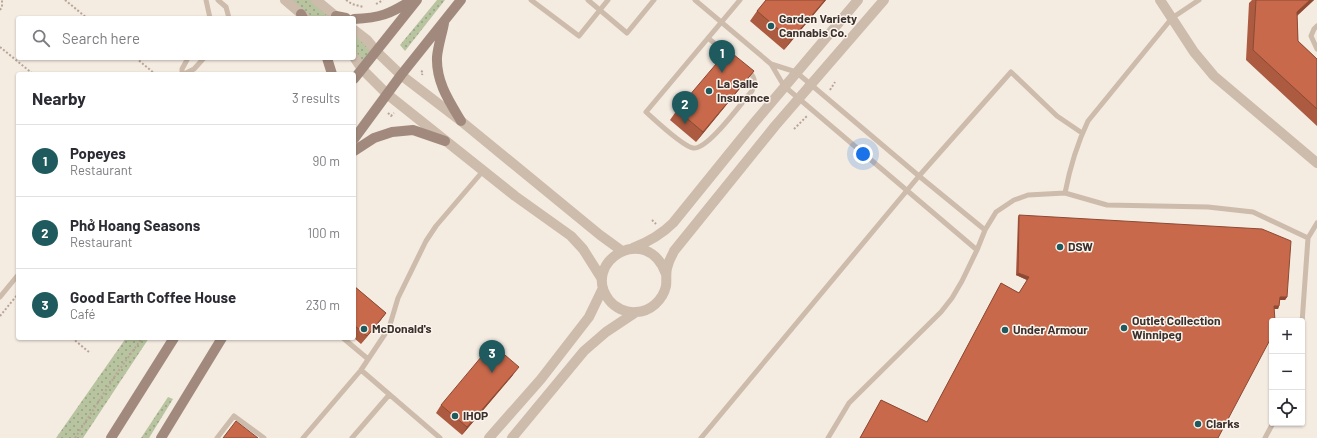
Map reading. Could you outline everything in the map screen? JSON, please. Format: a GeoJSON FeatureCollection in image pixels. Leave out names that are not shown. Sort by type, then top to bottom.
{"type":"FeatureCollection","features":[{"type":"Feature","properties":{"kind":"main road"},"geometry":{"type":"LineString","coordinates":[[356,19],[371,19],[392,12],[412,0]]}},
{"type":"Feature","properties":{"kind":"main road"},"geometry":{"type":"LineString","coordinates":[[356,76],[418,0]]}},
{"type":"Feature","properties":{"kind":"main road"},"geometry":{"type":"LineString","coordinates":[[356,136],[401,75],[461,0]]}},
{"type":"Feature","properties":{"kind":"main road"},"geometry":{"type":"LineString","coordinates":[[444,20],[437,56],[438,70],[443,90],[461,121]]}},
{"type":"Feature","properties":{"kind":"main road"},"geometry":{"type":"LineString","coordinates":[[328,60],[331,72]]}},
{"type":"Feature","properties":{"kind":"main road"},"geometry":{"type":"LineString","coordinates":[[356,151],[374,138],[392,132],[413,130],[445,141]]}},
{"type":"Feature","properties":{"kind":"main road"},"geometry":{"type":"LineString","coordinates":[[111,438],[173,340]]}},
{"type":"Feature","properties":{"kind":"main road"},"geometry":{"type":"LineString","coordinates":[[161,438],[221,340]]}},
{"type":"Feature","properties":{"kind":"street"},"geometry":{"type":"LineString","coordinates":[[285,0],[302,16]]}},
{"type":"Feature","properties":{"kind":"street"},"geometry":{"type":"LineString","coordinates":[[316,0],[336,16]]}},
{"type":"Feature","properties":{"kind":"street"},"geometry":{"type":"LineString","coordinates":[[490,438],[541,379],[589,317],[603,284],[604,270],[608,262],[614,255],[647,242],[667,229],[673,223],[784,86],[858,0]]}},
{"type":"Feature","properties":{"kind":"street"},"geometry":{"type":"LineString","coordinates":[[356,60],[362,69],[387,94],[515,196],[570,236],[583,249],[603,284],[606,296],[615,306],[628,312],[636,312],[647,310],[656,304],[663,295],[666,285],[668,265],[674,251],[799,98],[884,0]]}},
{"type":"Feature","properties":{"kind":"street"},"geometry":{"type":"LineString","coordinates":[[1160,0],[1194,52],[1214,76],[1317,163]]}},
{"type":"Feature","properties":{"kind":"street"},"geometry":{"type":"LineString","coordinates":[[356,32],[367,40],[376,51],[401,75],[461,121],[600,235],[627,250],[641,249],[653,255],[662,265],[666,274]]}},
{"type":"Feature","properties":{"kind":"street"},"geometry":{"type":"LineString","coordinates":[[512,438],[584,351],[606,332],[636,312]]}},
{"type":"Feature","properties":{"kind":"lane"},"geometry":{"type":"LineString","coordinates":[[206,0],[210,16]]}},
{"type":"Feature","properties":{"kind":"lane"},"geometry":{"type":"LineString","coordinates":[[218,0],[226,7],[228,16]]}},
{"type":"Feature","properties":{"kind":"lane"},"geometry":{"type":"LineString","coordinates":[[531,0],[579,36],[608,0]]}},
{"type":"Feature","properties":{"kind":"lane"},"geometry":{"type":"LineString","coordinates":[[588,0],[627,33],[654,0]]}},
{"type":"Feature","properties":{"kind":"lane"},"geometry":{"type":"LineString","coordinates":[[695,0],[771,64],[784,86],[977,250]]}},
{"type":"Feature","properties":{"kind":"lane"},"geometry":{"type":"LineString","coordinates":[[740,0],[646,112],[684,144],[693,148],[701,147],[716,133],[752,91],[755,84],[754,78],[744,67]]}},
{"type":"Feature","properties":{"kind":"lane"},"geometry":{"type":"LineString","coordinates":[[1066,193],[1069,169],[1088,121],[1172,18],[1199,0]]}},
{"type":"Feature","properties":{"kind":"lane"},"geometry":{"type":"LineString","coordinates":[[1317,26],[1311,36],[1317,49]]}},
{"type":"Feature","properties":{"kind":"lane"},"geometry":{"type":"LineString","coordinates":[[708,38],[732,57]]}},
{"type":"Feature","properties":{"kind":"lane"},"geometry":{"type":"LineString","coordinates":[[183,72],[182,69],[187,60]]}},
{"type":"Feature","properties":{"kind":"lane"},"geometry":{"type":"LineString","coordinates":[[187,72],[194,69],[202,60]]}},
{"type":"Feature","properties":{"kind":"lane"},"geometry":{"type":"LineString","coordinates":[[771,64],[796,72],[812,84],[919,176],[985,230]]}},
{"type":"Feature","properties":{"kind":"lane"},"geometry":{"type":"LineString","coordinates":[[700,438],[906,191],[1011,72],[1057,116],[1082,133]]}},
{"type":"Feature","properties":{"kind":"lane"},"geometry":{"type":"LineString","coordinates":[[303,438],[361,370],[389,328],[400,293],[426,241],[436,226],[483,171]]}},
{"type":"Feature","properties":{"kind":"lane"},"geometry":{"type":"LineString","coordinates":[[828,438],[849,403],[941,312],[952,298],[962,281],[985,230],[996,212],[1014,200],[1028,195],[1066,193],[1107,205],[1208,207],[1253,212],[1308,238]]}},
{"type":"Feature","properties":{"kind":"lane"},"geometry":{"type":"LineString","coordinates":[[1302,318],[1308,238],[1317,223]]}},
{"type":"Feature","properties":{"kind":"lane"},"geometry":{"type":"LineString","coordinates":[[0,297],[16,277]]}},
{"type":"Feature","properties":{"kind":"lane"},"geometry":{"type":"LineString","coordinates":[[345,340],[368,359]]}},
{"type":"Feature","properties":{"kind":"lane"},"geometry":{"type":"LineString","coordinates":[[361,370],[440,438]]}},
{"type":"Feature","properties":{"kind":"lane"},"geometry":{"type":"LineString","coordinates":[[352,438],[389,395]]}},
{"type":"Feature","properties":{"kind":"lane"},"geometry":{"type":"LineString","coordinates":[[216,438],[234,416],[264,438]]}},
{"type":"Feature","properties":{"kind":"lane"},"geometry":{"type":"LineString","coordinates":[[1265,438],[1271,426]]}},
{"type":"Feature","properties":{"kind":"path"},"geometry":{"type":"LineString","coordinates":[[0,10],[2,7],[2,0]]}},
{"type":"Feature","properties":{"kind":"path"},"geometry":{"type":"LineString","coordinates":[[65,0],[85,16]]}},
{"type":"Feature","properties":{"kind":"path"},"geometry":{"type":"LineString","coordinates":[[346,0],[352,4],[364,7]]}},
{"type":"Feature","properties":{"kind":"path"},"geometry":{"type":"LineString","coordinates":[[0,48],[30,72]]}},
{"type":"Feature","properties":{"kind":"path"},"geometry":{"type":"LineString","coordinates":[[138,60],[153,72]]}},
{"type":"Feature","properties":{"kind":"path"},"geometry":{"type":"LineString","coordinates":[[421,71],[423,72],[422,75]]}},
{"type":"Feature","properties":{"kind":"path"},"geometry":{"type":"LineString","coordinates":[[388,113],[391,116],[395,112]]}},
{"type":"Feature","properties":{"kind":"path"},"geometry":{"type":"LineString","coordinates":[[0,316],[16,296]]}},
{"type":"Feature","properties":{"kind":"path"},"geometry":{"type":"LineString","coordinates":[[74,340],[89,352]]}},
{"type":"Feature","properties":{"kind":"path"},"geometry":{"type":"LineString","coordinates":[[75,438],[117,373],[141,340]]}},
{"type":"Feature","properties":{"kind":"green space"},"geometry":{"type":"Polygon","coordinates":[[[285,0],[316,0],[336,16],[304,16],[285,0]]]}},
{"type":"Feature","properties":{"kind":"green space"},"geometry":{"type":"Polygon","coordinates":[[[437,0],[445,0],[405,51],[400,45],[437,0]]]}},
{"type":"Feature","properties":{"kind":"green space"},"geometry":{"type":"Polygon","coordinates":[[[356,32],[376,51],[362,69],[356,60],[356,32]]]}},
{"type":"Feature","properties":{"kind":"green space"},"geometry":{"type":"Polygon","coordinates":[[[125,340],[148,340],[83,438],[56,438],[125,340]]]}},
{"type":"Feature","properties":{"kind":"green space"},"geometry":{"type":"Polygon","coordinates":[[[168,397],[173,399],[149,438],[141,438],[168,397]]]}},
{"type":"Feature","properties":{"kind":"building"},"geometry":{"type":"Polygon","coordinates":[[[766,0],[825,0],[791,40],[757,11],[766,0]]]}},
{"type":"Feature","properties":{"kind":"building"},"geometry":{"type":"Polygon","coordinates":[[[1256,0],[1310,0],[1297,12],[1298,41],[1317,59],[1317,109],[1253,50],[1256,0]]]}},
{"type":"Feature","properties":{"kind":"building"},"geometry":{"type":"Polygon","coordinates":[[[728,50],[754,71],[703,132],[677,110],[728,50]]]}},
{"type":"Feature","properties":{"kind":"building","name":"Outlet Collection Winnipeg"},"geometry":{"type":"Polygon","coordinates":[[[1019,215],[1262,229],[1291,241],[1287,297],[1280,297],[1279,306],[1274,306],[1275,318],[1269,318],[1269,342],[1218,438],[860,438],[881,400],[927,422],[1001,283],[1019,293],[1029,277],[1018,273],[1019,215]]]}},
{"type":"Feature","properties":{"kind":"building"},"geometry":{"type":"Polygon","coordinates":[[[356,288],[386,313],[367,336],[356,327],[356,288]]]}},
{"type":"Feature","properties":{"kind":"building"},"geometry":{"type":"Polygon","coordinates":[[[492,344],[519,367],[467,427],[441,405],[492,344]]]}},
{"type":"Feature","properties":{"kind":"building"},"geometry":{"type":"Polygon","coordinates":[[[236,421],[258,438],[223,438],[236,421]]]}},
{"type":"Feature","properties":{"kind":"place","name":"Garden Variety Cannabis Co."},"geometry":{"type":"Point","coordinates":[771,26]}},
{"type":"Feature","properties":{"kind":"place","name":"Popeyes"},"geometry":{"type":"Point","coordinates":[722,73]}},
{"type":"Feature","properties":{"kind":"place","name":"La Salle Insurance"},"geometry":{"type":"Point","coordinates":[709,91]}},
{"type":"Feature","properties":{"kind":"place","name":"Phở Hoang Seasons"},"geometry":{"type":"Point","coordinates":[685,124]}},
{"type":"Feature","properties":{"kind":"place","name":"DSW"},"geometry":{"type":"Point","coordinates":[1060,247]}},
{"type":"Feature","properties":{"kind":"place","name":"Outlet Collection Winnipeg"},"geometry":{"type":"Point","coordinates":[1124,328]}},
{"type":"Feature","properties":{"kind":"place","name":"McDonald's"},"geometry":{"type":"Point","coordinates":[364,329]}},
{"type":"Feature","properties":{"kind":"place","name":"Under Armour"},"geometry":{"type":"Point","coordinates":[1005,330]}},
{"type":"Feature","properties":{"kind":"place","name":"Good Earth Coffee House"},"geometry":{"type":"Point","coordinates":[492,373]}},
{"type":"Feature","properties":{"kind":"place","name":"IHOP"},"geometry":{"type":"Point","coordinates":[455,416]}},
{"type":"Feature","properties":{"kind":"place","name":"Clarks"},"geometry":{"type":"Point","coordinates":[1198,424]}}]}
